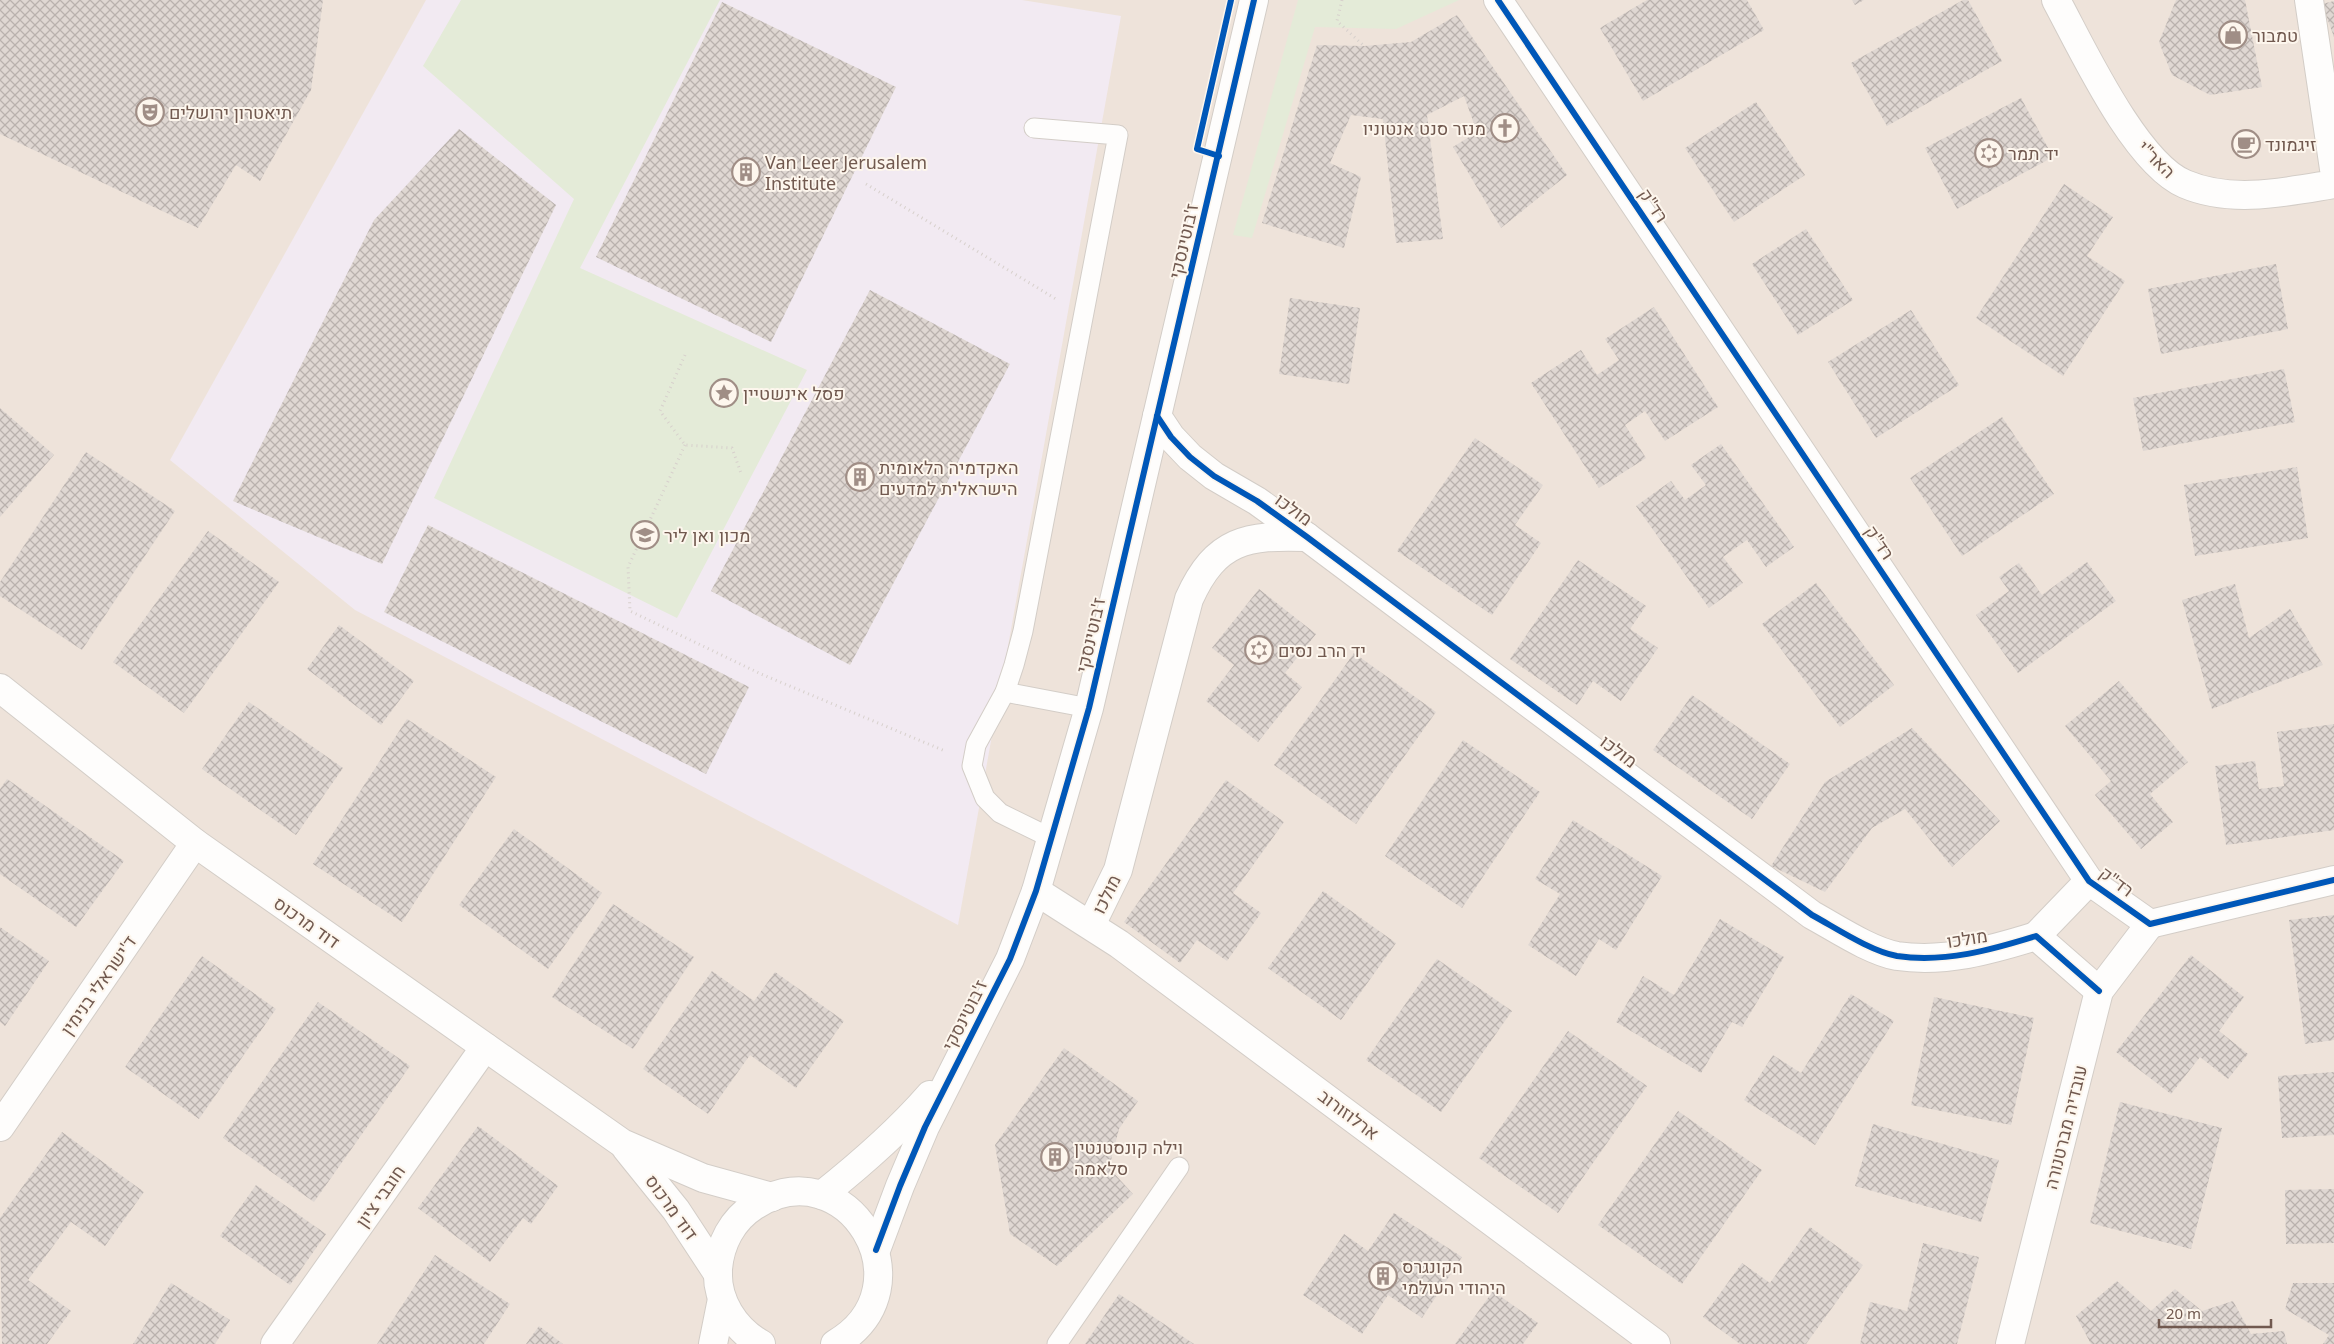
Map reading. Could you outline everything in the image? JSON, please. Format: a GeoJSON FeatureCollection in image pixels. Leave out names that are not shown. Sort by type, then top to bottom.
{"type":"FeatureCollection","features":[{"type":"Feature","properties":{"kind":"street","name":"ז'בוטינסקי"},"geometry":{"type":"LineString","coordinates":[[876,1250],[914,1152],[959,1056],[1010,959],[1036,891],[1089,708],[1254,0]]}},
{"type":"Feature","properties":{"kind":"street","name":"רד\"ק"},"geometry":{"type":"LineString","coordinates":[[1498,0],[2089,881],[2150,924]]}},
{"type":"Feature","properties":{"kind":"street","name":"האר\"י"},"geometry":{"type":"LineString","coordinates":[[2056,0],[2120,116],[2151,158],[2167,174],[2185,184],[2212,192],[2248,195],[2266,195],[2334,184]]}},
{"type":"Feature","properties":{"kind":"street"},"geometry":{"type":"LineString","coordinates":[[2309,0],[2334,169]]}},
{"type":"Feature","properties":{"kind":"street","name":"מולכו"},"geometry":{"type":"LineString","coordinates":[[1157,416],[1171,437],[1190,457],[1214,476],[1257,501],[1307,537],[1812,915],[1856,940],[1896,956],[1944,958],[1990,951],[2036,936]]}},
{"type":"Feature","properties":{"kind":"street","name":"מולכו"},"geometry":{"type":"LineString","coordinates":[[1091,924],[1118,870],[1190,599],[1198,579],[1211,562],[1230,547],[1248,539],[1268,536],[1307,537]]}},
{"type":"Feature","properties":{"kind":"street","name":"דוד מרכוס"},"geometry":{"type":"LineString","coordinates":[[0,688],[195,843],[622,1143],[703,1178],[772,1197]]}},
{"type":"Feature","properties":{"kind":"street","name":"ד'ישראלי בנימין"},"geometry":{"type":"LineString","coordinates":[[0,1127],[195,843]]}},
{"type":"Feature","properties":{"kind":"street"},"geometry":{"type":"LineString","coordinates":[[2150,924],[2334,880]]}},
{"type":"Feature","properties":{"kind":"street"},"geometry":{"type":"LineString","coordinates":[[2089,881],[2036,936],[2099,991]]}},
{"type":"Feature","properties":{"kind":"street","name":"ארלוזורוב"},"geometry":{"type":"LineString","coordinates":[[1036,891],[1091,924],[1656,1344]]}},
{"type":"Feature","properties":{"kind":"street","name":"עובדיה מברטנורה"},"geometry":{"type":"LineString","coordinates":[[2010,1344],[2099,991],[2150,924]]}},
{"type":"Feature","properties":{"kind":"street","name":"חובבי ציון"},"geometry":{"type":"LineString","coordinates":[[275,1344],[485,1047]]}},
{"type":"Feature","properties":{"kind":"street","name":"ז'בוטינסקי"},"geometry":{"type":"LineString","coordinates":[[822,1195],[864,1162],[901,1128],[931,1095],[959,1056]]}},
{"type":"Feature","properties":{"kind":"street","name":"דוד מרכוס"},"geometry":{"type":"LineString","coordinates":[[622,1143],[676,1210],[720,1287],[728,1311],[744,1332],[761,1344]]}},
{"type":"Feature","properties":{"kind":"street"},"geometry":{"type":"LineString","coordinates":[[712,1344],[720,1287],[721,1250],[732,1227],[750,1209],[772,1197],[796,1192],[822,1195],[844,1206],[855,1215],[871,1238],[876,1250],[879,1278],[872,1305],[856,1328],[835,1344]]}},
{"type":"Feature","properties":{"kind":"lane"},"geometry":{"type":"LineString","coordinates":[[1034,128],[1118,135],[1022,631],[1005,692],[976,745],[972,766],[985,798],[1000,813],[1051,838]]}},
{"type":"Feature","properties":{"kind":"lane"},"geometry":{"type":"LineString","coordinates":[[1005,692],[1089,708]]}},
{"type":"Feature","properties":{"kind":"lane"},"geometry":{"type":"LineString","coordinates":[[1057,1344],[1179,1167]]}},
{"type":"Feature","properties":{"kind":"path"},"geometry":{"type":"LineString","coordinates":[[1342,0],[1337,21],[1364,46]]}},
{"type":"Feature","properties":{"kind":"path"},"geometry":{"type":"LineString","coordinates":[[866,184],[1057,299],[1055,309]]}},
{"type":"Feature","properties":{"kind":"path"},"geometry":{"type":"LineString","coordinates":[[685,355],[660,411],[685,445]]}},
{"type":"Feature","properties":{"kind":"path"},"geometry":{"type":"LineString","coordinates":[[685,445],[732,448],[741,473]]}},
{"type":"Feature","properties":{"kind":"path"},"geometry":{"type":"LineString","coordinates":[[685,445],[628,567],[630,611],[761,674],[953,755]]}},
{"type":"Feature","properties":{"kind":"shaded area"},"geometry":{"type":"Polygon","coordinates":[[[0,0],[2334,0],[2334,1344],[0,1344],[0,0]]]}},
{"type":"Feature","properties":{"kind":"shaded area","name":"מכון ואן ליר"},"geometry":{"type":"Polygon","coordinates":[[[426,0],[1022,0],[1121,16],[958,925],[355,610],[170,460],[426,0]]]}},
{"type":"Feature","properties":{"kind":"green space"},"geometry":{"type":"Polygon","coordinates":[[[461,0],[720,0],[580,268],[807,370],[677,618],[434,498],[574,199],[423,66],[461,0]]]}},
{"type":"Feature","properties":{"kind":"green space"},"geometry":{"type":"Polygon","coordinates":[[[1298,0],[1459,0],[1396,29],[1315,27],[1252,238],[1233,235],[1298,0]]]}},
{"type":"Feature","properties":{"kind":"building","name":"תיאטרון ירושלים"},"geometry":{"type":"Polygon","coordinates":[[[0,0],[323,0],[311,90],[260,181],[236,165],[198,228],[0,134],[0,0]]]}},
{"type":"Feature","properties":{"kind":"building"},"geometry":{"type":"Polygon","coordinates":[[[1647,0],[1747,0],[1764,30],[1643,101],[1600,28],[1647,0]]]}},
{"type":"Feature","properties":{"kind":"building"},"geometry":{"type":"Polygon","coordinates":[[[1852,0],[1864,0],[1855,5],[1852,0]]]}},
{"type":"Feature","properties":{"kind":"building"},"geometry":{"type":"Polygon","coordinates":[[[1963,0],[1968,0],[2002,61],[1887,126],[1851,63],[1963,0]]]}},
{"type":"Feature","properties":{"kind":"building"},"geometry":{"type":"Polygon","coordinates":[[[2176,0],[2245,0],[2262,87],[2210,95],[2172,75],[2159,42],[2176,0]]]}},
{"type":"Feature","properties":{"kind":"building"},"geometry":{"type":"Polygon","coordinates":[[[2334,1],[2334,37],[2322,4],[2334,1]]]}},
{"type":"Feature","properties":{"kind":"building","name":"Van Leer Jerusalem Institute"},"geometry":{"type":"Polygon","coordinates":[[[722,2],[896,87],[771,342],[596,257],[722,2]]]}},
{"type":"Feature","properties":{"kind":"building","name":"מנזר סנט אנטוניו"},"geometry":{"type":"Polygon","coordinates":[[[1457,15],[1567,175],[1501,228],[1453,147],[1477,132],[1464,96],[1427,115],[1443,239],[1396,243],[1383,119],[1351,115],[1330,163],[1361,177],[1344,248],[1262,223],[1317,45],[1364,46],[1411,42],[1457,15]]]}},
{"type":"Feature","properties":{"kind":"building","name":"יד תמר"},"geometry":{"type":"Polygon","coordinates":[[[2021,98],[2053,157],[1957,209],[1925,148],[2021,98]]]}},
{"type":"Feature","properties":{"kind":"building"},"geometry":{"type":"Polygon","coordinates":[[[1756,102],[1805,175],[1734,222],[1685,148],[1756,102]]]}},
{"type":"Feature","properties":{"kind":"building"},"geometry":{"type":"Polygon","coordinates":[[[459,129],[556,205],[382,564],[233,501],[374,220],[459,129]]]}},
{"type":"Feature","properties":{"kind":"building"},"geometry":{"type":"Polygon","coordinates":[[[2064,184],[2113,217],[2087,256],[2125,281],[2063,376],[1976,318],[2064,184]]]}},
{"type":"Feature","properties":{"kind":"building"},"geometry":{"type":"Polygon","coordinates":[[[1806,229],[1853,300],[1798,335],[1752,264],[1806,229]]]}},
{"type":"Feature","properties":{"kind":"building"},"geometry":{"type":"Polygon","coordinates":[[[2276,264],[2288,329],[2161,354],[2148,289],[2276,264]]]}},
{"type":"Feature","properties":{"kind":"building","name":"האקדמיה הלאומית הישראלית למדעים"},"geometry":{"type":"Polygon","coordinates":[[[870,290],[1010,364],[850,665],[711,591],[870,290]]]}},
{"type":"Feature","properties":{"kind":"building"},"geometry":{"type":"Polygon","coordinates":[[[1290,298],[1360,308],[1349,384],[1279,374],[1290,298]]]}},
{"type":"Feature","properties":{"kind":"building"},"geometry":{"type":"Polygon","coordinates":[[[1654,307],[1718,407],[1665,441],[1645,411],[1625,425],[1646,458],[1599,488],[1531,383],[1581,350],[1597,375],[1619,360],[1605,339],[1654,307]]]}},
{"type":"Feature","properties":{"kind":"building"},"geometry":{"type":"Polygon","coordinates":[[[1911,310],[1959,385],[1876,438],[1828,362],[1911,310]]]}},
{"type":"Feature","properties":{"kind":"building"},"geometry":{"type":"Polygon","coordinates":[[[2284,369],[2295,422],[2143,451],[2133,398],[2284,369]]]}},
{"type":"Feature","properties":{"kind":"building"},"geometry":{"type":"Polygon","coordinates":[[[0,408],[54,455],[0,517],[0,408]]]}},
{"type":"Feature","properties":{"kind":"building"},"geometry":{"type":"Polygon","coordinates":[[[2002,417],[2054,494],[1962,556],[1910,478],[2002,417]]]}},
{"type":"Feature","properties":{"kind":"building"},"geometry":{"type":"Polygon","coordinates":[[[1475,438],[1543,485],[1515,525],[1541,543],[1492,615],[1397,551],[1475,438]]]}},
{"type":"Feature","properties":{"kind":"building"},"geometry":{"type":"Polygon","coordinates":[[[1721,444],[1794,547],[1766,567],[1747,540],[1723,557],[1743,583],[1709,608],[1636,506],[1671,481],[1685,500],[1706,485],[1691,465],[1721,444]]]}},
{"type":"Feature","properties":{"kind":"building"},"geometry":{"type":"Polygon","coordinates":[[[86,452],[175,511],[82,650],[0,596],[0,582],[86,452]]]}},
{"type":"Feature","properties":{"kind":"building"},"geometry":{"type":"Polygon","coordinates":[[[2297,467],[2308,538],[2195,556],[2184,485],[2297,467]]]}},
{"type":"Feature","properties":{"kind":"building"},"geometry":{"type":"Polygon","coordinates":[[[428,525],[749,687],[706,774],[384,612],[428,525]]]}},
{"type":"Feature","properties":{"kind":"building"},"geometry":{"type":"Polygon","coordinates":[[[208,531],[279,582],[184,713],[113,662],[208,531]]]}},
{"type":"Feature","properties":{"kind":"building"},"geometry":{"type":"Polygon","coordinates":[[[1578,560],[1646,606],[1630,629],[1658,648],[1621,701],[1593,681],[1577,705],[1510,659],[1578,560]]]}},
{"type":"Feature","properties":{"kind":"building"},"geometry":{"type":"Polygon","coordinates":[[[2087,562],[2116,601],[2018,673],[1976,615],[2009,591],[1999,577],[2019,563],[2042,595],[2087,562]]]}},
{"type":"Feature","properties":{"kind":"building"},"geometry":{"type":"Polygon","coordinates":[[[1816,583],[1894,685],[1840,727],[1762,624],[1816,583]]]}},
{"type":"Feature","properties":{"kind":"building"},"geometry":{"type":"Polygon","coordinates":[[[2235,584],[2249,638],[2290,609],[2323,665],[2212,709],[2182,600],[2235,584]]]}},
{"type":"Feature","properties":{"kind":"building"},"geometry":{"type":"Polygon","coordinates":[[[1259,589],[1316,634],[1285,673],[1302,687],[1258,742],[1206,701],[1234,665],[1212,648],[1259,589]]]}},
{"type":"Feature","properties":{"kind":"building"},"geometry":{"type":"Polygon","coordinates":[[[339,625],[414,681],[381,725],[307,669],[339,625]]]}},
{"type":"Feature","properties":{"kind":"building"},"geometry":{"type":"Polygon","coordinates":[[[1354,653],[1436,712],[1356,824],[1274,765],[1354,653]]]}},
{"type":"Feature","properties":{"kind":"building"},"geometry":{"type":"Polygon","coordinates":[[[2119,681],[2188,762],[2150,794],[2173,822],[2141,849],[2095,795],[2111,781],[2065,726],[2119,681]]]}},
{"type":"Feature","properties":{"kind":"building"},"geometry":{"type":"Polygon","coordinates":[[[1692,695],[1790,764],[1752,819],[1653,750],[1692,695]]]}},
{"type":"Feature","properties":{"kind":"building"},"geometry":{"type":"Polygon","coordinates":[[[249,702],[343,768],[296,835],[202,769],[249,702]]]}},
{"type":"Feature","properties":{"kind":"building"},"geometry":{"type":"Polygon","coordinates":[[[407,719],[496,777],[402,922],[313,864],[407,719]]]}},
{"type":"Feature","properties":{"kind":"building"},"geometry":{"type":"Polygon","coordinates":[[[2334,724],[2334,830],[2226,845],[2215,766],[2255,761],[2259,789],[2284,786],[2277,732],[2334,724]]]}},
{"type":"Feature","properties":{"kind":"building"},"geometry":{"type":"Polygon","coordinates":[[[1912,728],[2000,821],[1952,867],[1905,809],[1872,828],[1825,892],[1771,866],[1825,782],[1912,728]]]}},
{"type":"Feature","properties":{"kind":"building"},"geometry":{"type":"Polygon","coordinates":[[[1463,740],[1540,792],[1462,908],[1385,856],[1463,740]]]}},
{"type":"Feature","properties":{"kind":"building"},"geometry":{"type":"Polygon","coordinates":[[[7,779],[124,861],[76,927],[0,874],[0,789],[7,779]]]}},
{"type":"Feature","properties":{"kind":"building"},"geometry":{"type":"Polygon","coordinates":[[[1226,780],[1284,822],[1233,893],[1261,913],[1227,961],[1197,940],[1180,963],[1124,922],[1226,780]]]}},
{"type":"Feature","properties":{"kind":"building"},"geometry":{"type":"Polygon","coordinates":[[[1573,820],[1662,876],[1616,950],[1599,939],[1576,976],[1528,945],[1560,894],[1535,879],[1573,820]]]}},
{"type":"Feature","properties":{"kind":"building"},"geometry":{"type":"Polygon","coordinates":[[[514,829],[602,893],[548,969],[459,905],[514,829]]]}},
{"type":"Feature","properties":{"kind":"building"},"geometry":{"type":"Polygon","coordinates":[[[1323,891],[1396,943],[1341,1020],[1268,968],[1323,891]]]}},
{"type":"Feature","properties":{"kind":"building"},"geometry":{"type":"Polygon","coordinates":[[[613,904],[694,957],[633,1049],[552,997],[613,904]]]}},
{"type":"Feature","properties":{"kind":"building"},"geometry":{"type":"Polygon","coordinates":[[[2334,915],[2334,1040],[2305,1044],[2289,920],[2334,915]]]}},
{"type":"Feature","properties":{"kind":"building"},"geometry":{"type":"Polygon","coordinates":[[[1720,919],[1784,957],[1742,1027],[1732,1022],[1701,1073],[1616,1022],[1643,976],[1674,995],[1720,919]]]}},
{"type":"Feature","properties":{"kind":"building"},"geometry":{"type":"Polygon","coordinates":[[[0,927],[49,961],[5,1026],[0,1022],[0,927]]]}},
{"type":"Feature","properties":{"kind":"building"},"geometry":{"type":"Polygon","coordinates":[[[2191,955],[2244,997],[2219,1031],[2248,1054],[2228,1079],[2200,1057],[2171,1094],[2116,1052],[2191,955]]]}},
{"type":"Feature","properties":{"kind":"building"},"geometry":{"type":"Polygon","coordinates":[[[202,956],[276,1009],[199,1119],[125,1067],[202,956]]]}},
{"type":"Feature","properties":{"kind":"building"},"geometry":{"type":"Polygon","coordinates":[[[1437,959],[1512,1011],[1441,1112],[1366,1060],[1437,959]]]}},
{"type":"Feature","properties":{"kind":"building"},"geometry":{"type":"Polygon","coordinates":[[[712,971],[754,1001],[775,972],[844,1021],[796,1088],[750,1055],[708,1114],[643,1069],[712,971]]]}},
{"type":"Feature","properties":{"kind":"building"},"geometry":{"type":"Polygon","coordinates":[[[1851,994],[1894,1021],[1815,1145],[1744,1100],[1773,1055],[1801,1073],[1851,994]]]}},
{"type":"Feature","properties":{"kind":"building"},"geometry":{"type":"Polygon","coordinates":[[[1934,997],[2034,1018],[2011,1125],[1911,1105],[1934,997]]]}},
{"type":"Feature","properties":{"kind":"building"},"geometry":{"type":"Polygon","coordinates":[[[318,1002],[410,1066],[314,1202],[223,1138],[318,1002]]]}},
{"type":"Feature","properties":{"kind":"building"},"geometry":{"type":"Polygon","coordinates":[[[1568,1031],[1647,1086],[1558,1213],[1479,1158],[1568,1031]]]}},
{"type":"Feature","properties":{"kind":"building","name":"וילה קונסטנטין סלאמה"},"geometry":{"type":"Polygon","coordinates":[[[1064,1048],[1138,1101],[1119,1129],[1109,1168],[1133,1194],[1057,1266],[1010,1234],[995,1145],[1064,1048]]]}},
{"type":"Feature","properties":{"kind":"building"},"geometry":{"type":"Polygon","coordinates":[[[2334,1072],[2334,1135],[2282,1138],[2278,1076],[2334,1072]]]}},
{"type":"Feature","properties":{"kind":"building"},"geometry":{"type":"Polygon","coordinates":[[[2120,1102],[2222,1128],[2191,1249],[2090,1223],[2120,1102]]]}},
{"type":"Feature","properties":{"kind":"building"},"geometry":{"type":"Polygon","coordinates":[[[1678,1111],[1762,1170],[1682,1284],[1598,1225],[1678,1111]]]}},
{"type":"Feature","properties":{"kind":"building"},"geometry":{"type":"Polygon","coordinates":[[[1873,1124],[1999,1160],[1981,1222],[1855,1186],[1873,1124]]]}},
{"type":"Feature","properties":{"kind":"building"},"geometry":{"type":"Polygon","coordinates":[[[478,1126],[558,1186],[531,1224],[523,1218],[490,1262],[418,1208],[478,1126]]]}},
{"type":"Feature","properties":{"kind":"building"},"geometry":{"type":"Polygon","coordinates":[[[62,1132],[144,1192],[105,1246],[71,1222],[28,1280],[71,1311],[47,1344],[2,1344],[0,1218],[62,1132]]]}},
{"type":"Feature","properties":{"kind":"building"},"geometry":{"type":"Polygon","coordinates":[[[256,1185],[326,1234],[290,1285],[220,1236],[256,1185]]]}},
{"type":"Feature","properties":{"kind":"building"},"geometry":{"type":"Polygon","coordinates":[[[2334,1189],[2334,1243],[2286,1244],[2285,1190],[2334,1189]]]}},
{"type":"Feature","properties":{"kind":"building","name":"הקונגרס היהודי העולמי"},"geometry":{"type":"Polygon","coordinates":[[[1394,1213],[1462,1257],[1422,1318],[1388,1295],[1362,1334],[1303,1295],[1344,1234],[1368,1251],[1394,1213]]]}},
{"type":"Feature","properties":{"kind":"building"},"geometry":{"type":"Polygon","coordinates":[[[1810,1227],[1863,1265],[1806,1344],[1740,1344],[1703,1317],[1742,1263],[1770,1283],[1810,1227]]]}},
{"type":"Feature","properties":{"kind":"building"},"geometry":{"type":"Polygon","coordinates":[[[1923,1243],[1979,1257],[1957,1344],[1860,1344],[1870,1302],[1907,1311],[1923,1243]]]}},
{"type":"Feature","properties":{"kind":"building"},"geometry":{"type":"Polygon","coordinates":[[[435,1255],[510,1304],[484,1344],[377,1344],[435,1255]]]}},
{"type":"Feature","properties":{"kind":"building"},"geometry":{"type":"Polygon","coordinates":[[[2117,1281],[2151,1311],[2175,1289],[2202,1311],[2233,1301],[2251,1334],[2284,1331],[2287,1344],[2091,1344],[2076,1316],[2117,1281]]]}},
{"type":"Feature","properties":{"kind":"building"},"geometry":{"type":"Polygon","coordinates":[[[171,1283],[230,1320],[215,1344],[133,1344],[171,1283]]]}},
{"type":"Feature","properties":{"kind":"building"},"geometry":{"type":"Polygon","coordinates":[[[2293,1283],[2334,1283],[2334,1344],[2323,1344],[2329,1335],[2285,1309],[2293,1283]]]}},
{"type":"Feature","properties":{"kind":"building"},"geometry":{"type":"Polygon","coordinates":[[[1493,1291],[1538,1323],[1523,1344],[1455,1344],[1493,1291]]]}},
{"type":"Feature","properties":{"kind":"building"},"geometry":{"type":"Polygon","coordinates":[[[1119,1294],[1194,1344],[1085,1344],[1119,1294]]]}},
{"type":"Feature","properties":{"kind":"building"},"geometry":{"type":"Polygon","coordinates":[[[539,1326],[563,1344],[526,1344],[539,1326]]]}},
{"type":"Feature","properties":{"kind":"cycle path"},"geometry":{"type":"LineString","coordinates":[[1219,156],[1197,149],[1231,0]]}},
{"type":"Feature","properties":{"kind":"cycle path"},"geometry":{"type":"LineString","coordinates":[[876,1250],[925,1127],[1010,959],[1036,891],[1089,708],[1254,0]]}},
{"type":"Feature","properties":{"kind":"cycle path"},"geometry":{"type":"LineString","coordinates":[[1498,0],[2089,881],[2150,924],[2334,880]]}},
{"type":"Feature","properties":{"kind":"cycle path"},"geometry":{"type":"LineString","coordinates":[[1157,416],[1171,437],[1190,457],[1214,476],[1257,501],[1307,537],[1812,915],[1876,949],[1897,956],[1915,958],[1968,954],[2036,936],[2099,991]]}},
{"type":"Feature","properties":{"kind":"place","name":"טמבור"},"geometry":{"type":"Point","coordinates":[2233,35]}},
{"type":"Feature","properties":{"kind":"place","name":"תיאטרון ירושלים"},"geometry":{"type":"Point","coordinates":[150,112]}},
{"type":"Feature","properties":{"kind":"place","name":"מנזר סנט אנטוניו"},"geometry":{"type":"Point","coordinates":[1505,128]}},
{"type":"Feature","properties":{"kind":"place","name":"זיגמונד"},"geometry":{"type":"Point","coordinates":[2246,144]}},
{"type":"Feature","properties":{"kind":"place","name":"יד תמר"},"geometry":{"type":"Point","coordinates":[1989,153]}},
{"type":"Feature","properties":{"kind":"place","name":"Van Leer Jerusalem Institute"},"geometry":{"type":"Point","coordinates":[746,172]}},
{"type":"Feature","properties":{"kind":"place","name":"פסל אינשטיין"},"geometry":{"type":"Point","coordinates":[724,393]}},
{"type":"Feature","properties":{"kind":"place","name":"האקדמיה הלאומית הישראלית למדעים"},"geometry":{"type":"Point","coordinates":[860,477]}},
{"type":"Feature","properties":{"kind":"place","name":"מכון ואן ליר"},"geometry":{"type":"Point","coordinates":[645,535]}},
{"type":"Feature","properties":{"kind":"place","name":"יד הרב נסים"},"geometry":{"type":"Point","coordinates":[1259,650]}},
{"type":"Feature","properties":{"kind":"place","name":"וילה קונסטנטין סלאמה"},"geometry":{"type":"Point","coordinates":[1055,1157]}},
{"type":"Feature","properties":{"kind":"place","name":"הקונגרס היהודי העולמי"},"geometry":{"type":"Point","coordinates":[1383,1276]}}]}
